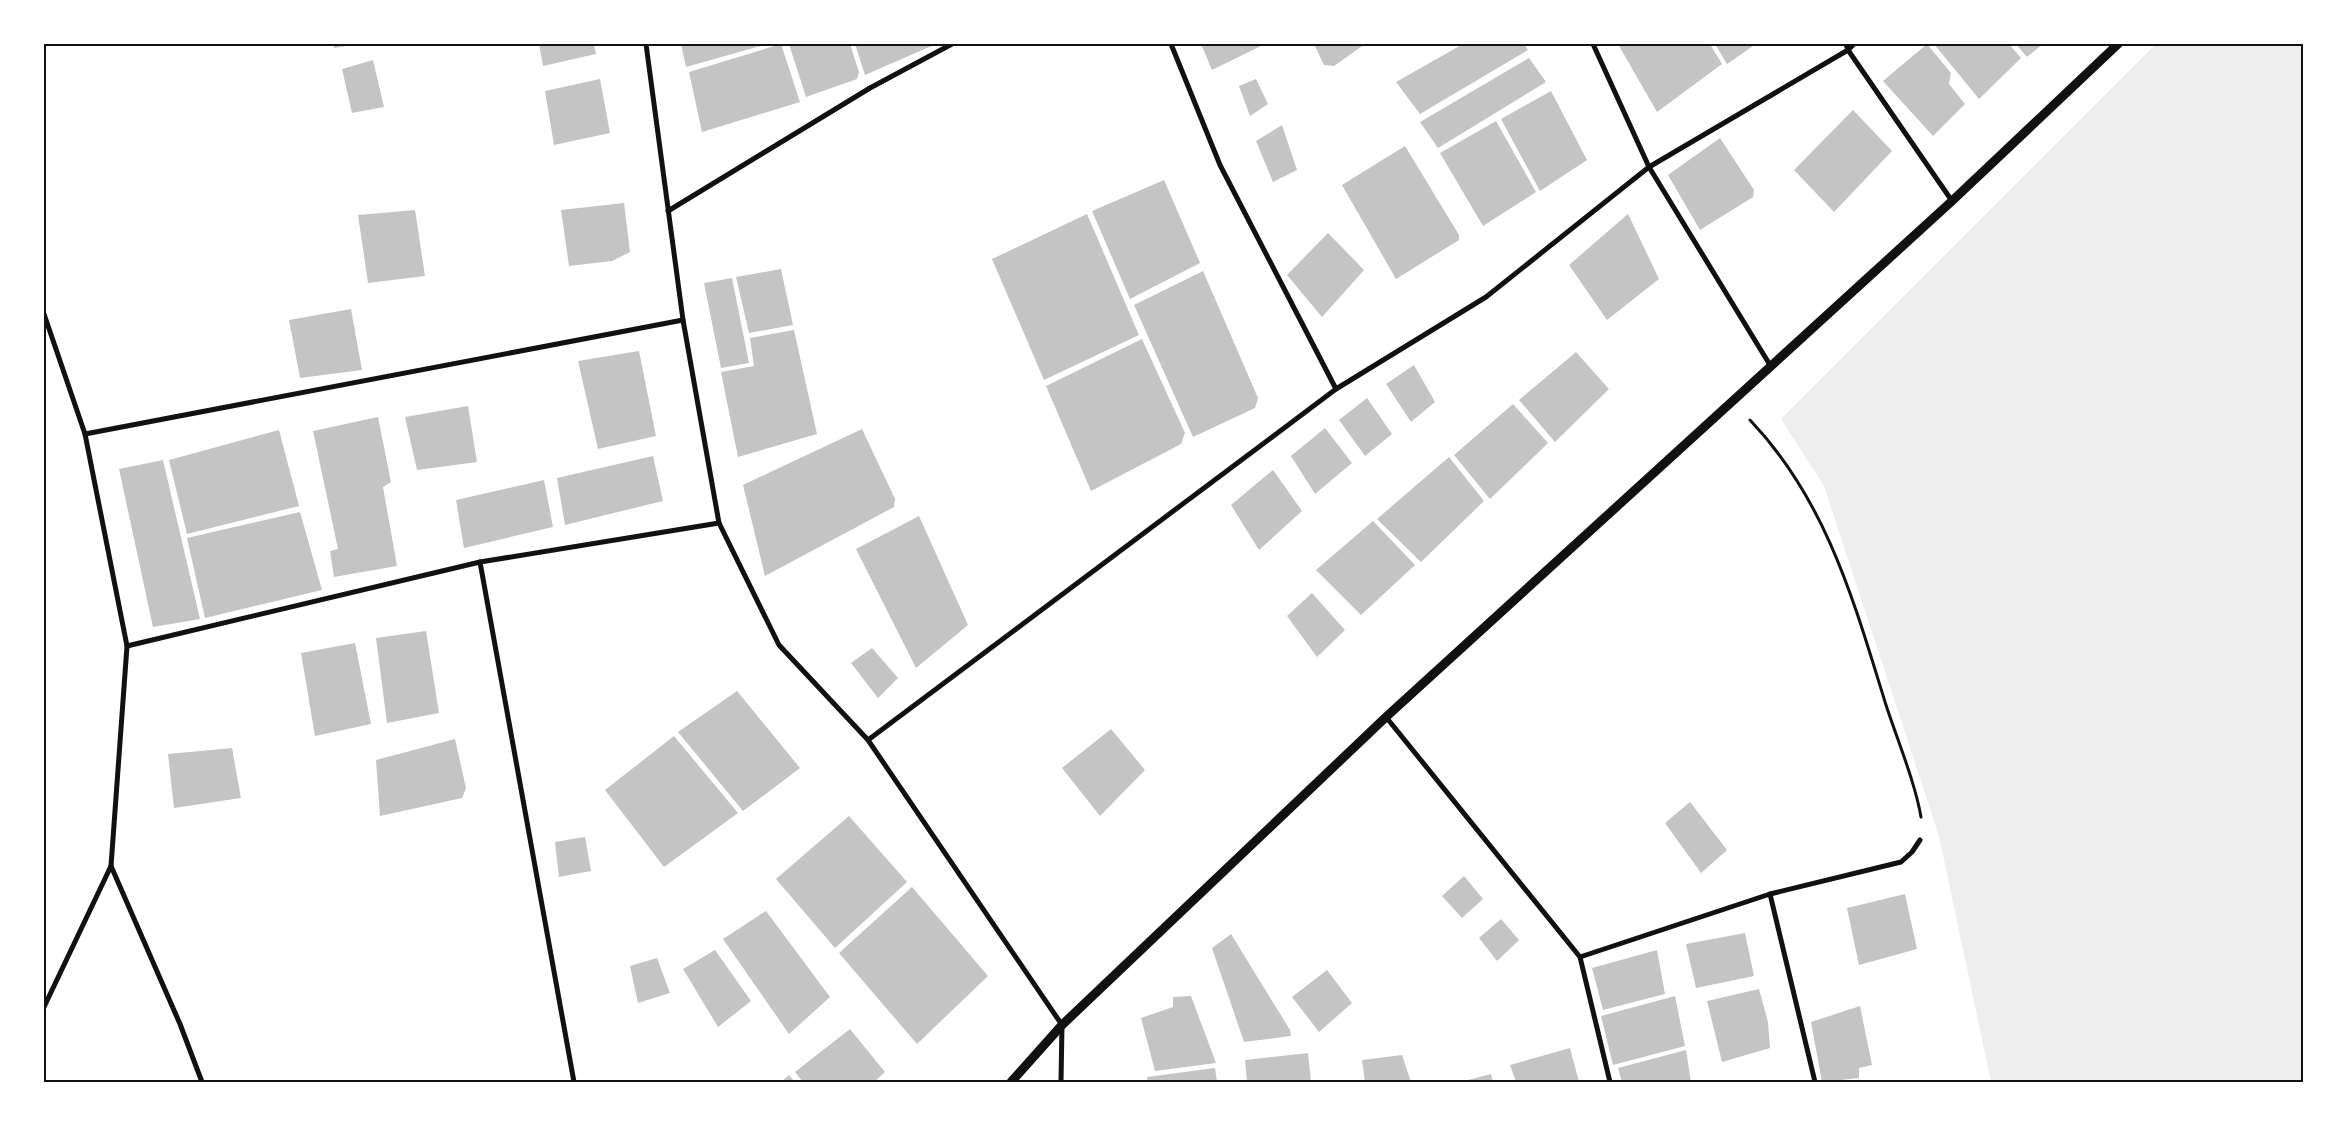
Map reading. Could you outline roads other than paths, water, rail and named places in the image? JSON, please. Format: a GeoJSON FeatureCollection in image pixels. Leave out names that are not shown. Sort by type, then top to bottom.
{"type":"FeatureCollection","features":[{"type":"Feature","properties":{"kind":"street"},"geometry":{"type":"LineString","coordinates":[[646,44],[683,320],[718,523],[779,645],[868,740],[1062,1025],[1061,1082]]}},
{"type":"Feature","properties":{"kind":"street"},"geometry":{"type":"LineString","coordinates":[[668,211],[870,88],[952,44]]}},
{"type":"Feature","properties":{"kind":"street"},"geometry":{"type":"LineString","coordinates":[[1171,44],[1220,165],[1336,389]]}},
{"type":"Feature","properties":{"kind":"street"},"geometry":{"type":"LineString","coordinates":[[1592,44],[1649,167],[1770,365]]}},
{"type":"Feature","properties":{"kind":"street"},"geometry":{"type":"LineString","coordinates":[[1846,44],[1848,50],[1952,201]]}},
{"type":"Feature","properties":{"kind":"street"},"geometry":{"type":"LineString","coordinates":[[868,740],[1014,628],[1336,389],[1486,297],[1649,167],[1848,50],[1854,44]]}},
{"type":"Feature","properties":{"kind":"street"},"geometry":{"type":"LineString","coordinates":[[1011,1082],[1062,1025],[1386,717],[1952,201],[2118,44]]}},
{"type":"Feature","properties":{"kind":"street"},"geometry":{"type":"LineString","coordinates":[[44,314],[85,434],[128,646],[111,866],[44,1007]]}},
{"type":"Feature","properties":{"kind":"street"},"geometry":{"type":"LineString","coordinates":[[85,434],[683,320]]}},
{"type":"Feature","properties":{"kind":"street"},"geometry":{"type":"LineString","coordinates":[[128,646],[480,562],[718,523]]}},
{"type":"Feature","properties":{"kind":"street"},"geometry":{"type":"LineString","coordinates":[[480,562],[574,1082]]}},
{"type":"Feature","properties":{"kind":"street"},"geometry":{"type":"LineString","coordinates":[[1386,717],[1580,957],[1610,1082]]}},
{"type":"Feature","properties":{"kind":"street"},"geometry":{"type":"LineString","coordinates":[[1580,957],[1770,894],[1901,862],[1912,852],[1920,840]]}},
{"type":"Feature","properties":{"kind":"street"},"geometry":{"type":"LineString","coordinates":[[111,866],[180,1024],[202,1082]]}},
{"type":"Feature","properties":{"kind":"street"},"geometry":{"type":"LineString","coordinates":[[1770,894],[1816,1082]]}}]}
